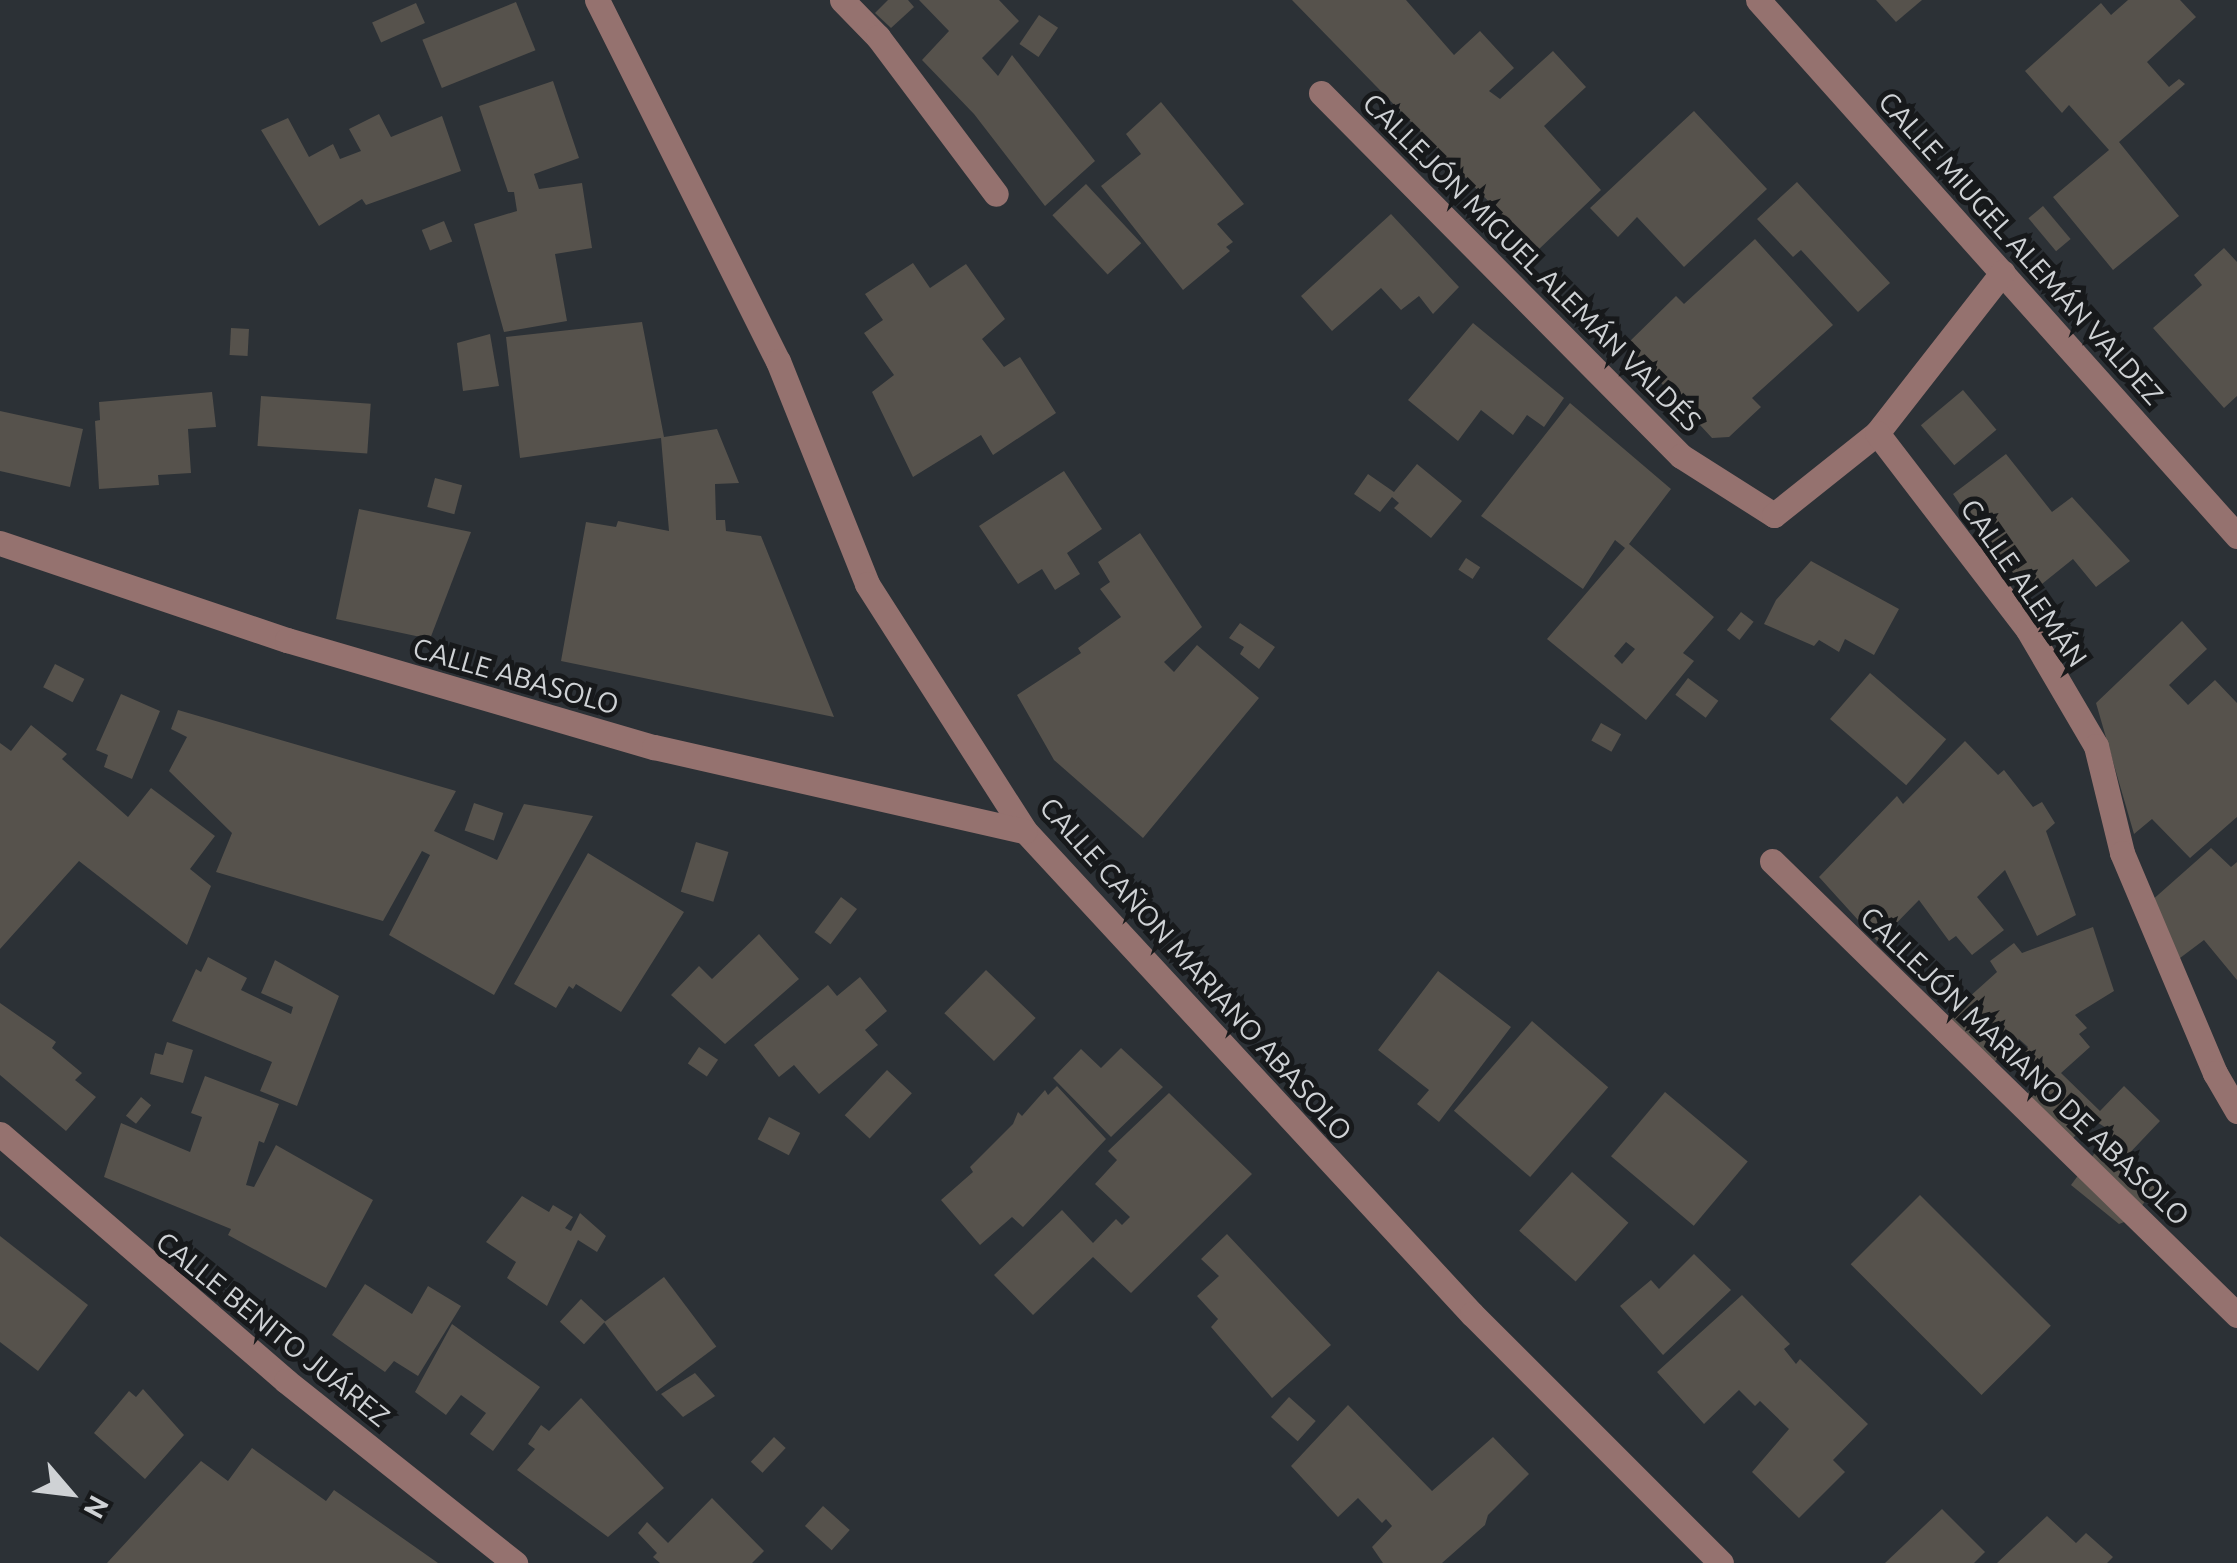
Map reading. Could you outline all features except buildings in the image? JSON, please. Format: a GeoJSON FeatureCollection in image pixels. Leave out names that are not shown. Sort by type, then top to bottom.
{"type":"FeatureCollection","features":[{"type":"Feature","properties":{"kind":"street","name":"CALLE CAÑON MARIANO ABASOLO"},"geometry":{"type":"LineString","coordinates":[[597,0],[778,361],[867,584],[1025,831],[1472,1314],[1721,1563]]}},
{"type":"Feature","properties":{"kind":"street"},"geometry":{"type":"LineString","coordinates":[[842,0],[878,37],[996,194]]}},
{"type":"Feature","properties":{"kind":"street","name":"CALLE MIUGEL ALEMÁN VALDEZ"},"geometry":{"type":"LineString","coordinates":[[1758,0],[2237,536]]}},
{"type":"Feature","properties":{"kind":"street","name":"CALLEJÓN MIGUEL ALEMÁN VALDÉS"},"geometry":{"type":"LineString","coordinates":[[1321,93],[1681,456],[1774,515],[1877,433],[2004,272]]}},
{"type":"Feature","properties":{"kind":"street","name":"CALLE ALEMÁN"},"geometry":{"type":"LineString","coordinates":[[1877,433],[2028,630],[2096,746],[2122,854],[2215,1073],[2237,1111]]}},
{"type":"Feature","properties":{"kind":"street","name":"CALLE ABASOLO"},"geometry":{"type":"LineString","coordinates":[[0,543],[287,640],[654,748],[1025,831]]}},
{"type":"Feature","properties":{"kind":"street","name":"CALLEJÓN MARIANO DE ABASOLO"},"geometry":{"type":"LineString","coordinates":[[1772,861],[2237,1315]]}},
{"type":"Feature","properties":{"kind":"street","name":"CALLE BENITO JUÁREZ"},"geometry":{"type":"LineString","coordinates":[[0,1134],[271,1369],[515,1563]]}}]}
